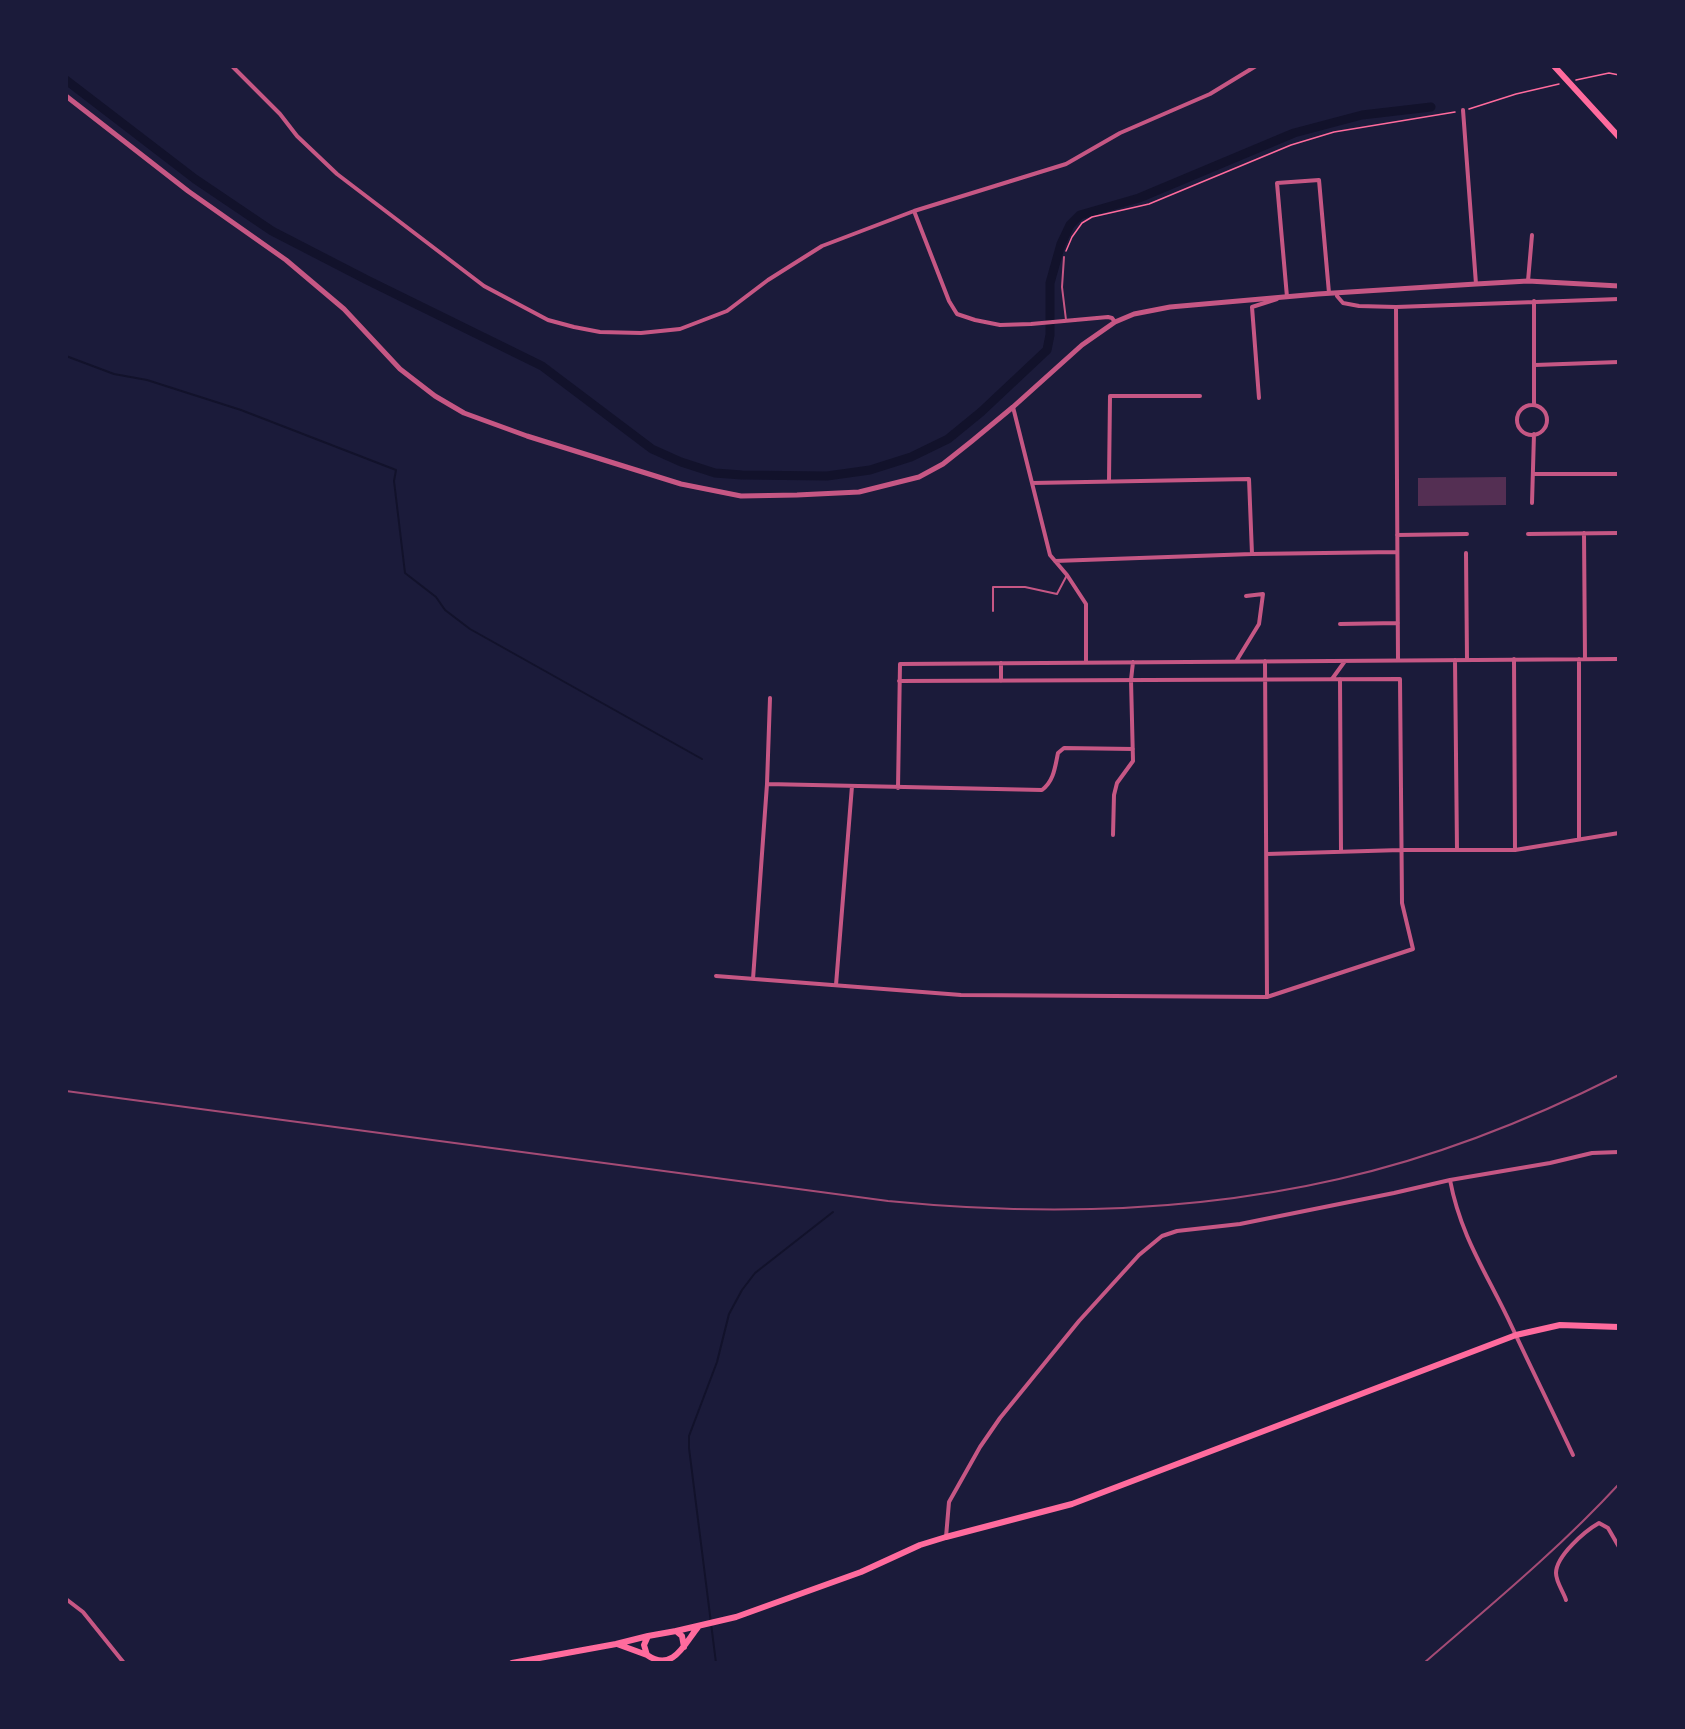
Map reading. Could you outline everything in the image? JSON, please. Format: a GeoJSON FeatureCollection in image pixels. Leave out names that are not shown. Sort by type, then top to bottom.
{"type":"FeatureCollection","features":[{"type":"Feature","properties":{"kind":"main road"},"geometry":{"type":"LineString","coordinates":[[1554,66],[1573,84],[1619,137]]}},
{"type":"Feature","properties":{"kind":"main road"},"geometry":{"type":"LineString","coordinates":[[512,1663],[699,1627],[736,1617],[853,1575],[920,1545],[1072,1504],[1516,1335],[1560,1325],[1619,1327]]}},
{"type":"Feature","properties":{"kind":"main road"},"geometry":{"type":"LineString","coordinates":[[672,1663],[699,1627]]}},
{"type":"Feature","properties":{"kind":"main road"},"geometry":{"type":"LineString","coordinates":[[676,1631],[682,1636],[684,1647]]}},
{"type":"Feature","properties":{"kind":"main road"},"geometry":{"type":"LineString","coordinates":[[647,1655],[644,1644],[648,1636]]}},
{"type":"Feature","properties":{"kind":"main road"},"geometry":{"type":"LineString","coordinates":[[616,1644],[647,1655],[656,1661],[676,1656]]}},
{"type":"Feature","properties":{"kind":"street"},"geometry":{"type":"LineString","coordinates":[[232,66],[280,114],[315,155],[484,286],[548,320],[600,332],[641,333],[680,329],[727,311],[768,280],[822,246],[914,212],[1066,164],[1120,134],[1210,94],[1256,66]]}},
{"type":"Feature","properties":{"kind":"street"},"geometry":{"type":"LineString","coordinates":[[66,96],[188,191],[286,260],[344,309],[400,369],[435,396],[464,413],[527,436],[681,484],[741,496],[859,492],[919,477],[943,464],[1014,407],[1082,345],[1115,322],[1134,314],[1151,310],[1329,293],[1476,284],[1528,281],[1619,286]]}},
{"type":"Feature","properties":{"kind":"street"},"geometry":{"type":"LineString","coordinates":[[1463,110],[1476,284]]}},
{"type":"Feature","properties":{"kind":"street"},"geometry":{"type":"LineString","coordinates":[[1287,297],[1277,183],[1319,180],[1329,293]]}},
{"type":"Feature","properties":{"kind":"street"},"geometry":{"type":"LineString","coordinates":[[914,212],[949,301],[957,314],[1000,325],[1108,317],[1115,322]]}},
{"type":"Feature","properties":{"kind":"street"},"geometry":{"type":"LineString","coordinates":[[1528,281],[1532,235]]}},
{"type":"Feature","properties":{"kind":"street"},"geometry":{"type":"LineString","coordinates":[[1337,293],[1343,303],[1396,307],[1619,299]]}},
{"type":"Feature","properties":{"kind":"street"},"geometry":{"type":"LineString","coordinates":[[1259,398],[1252,307],[1287,297]]}},
{"type":"Feature","properties":{"kind":"street"},"geometry":{"type":"LineString","coordinates":[[1534,301],[1534,405]]}},
{"type":"Feature","properties":{"kind":"street"},"geometry":{"type":"LineString","coordinates":[[1396,307],[1398,660]]}},
{"type":"Feature","properties":{"kind":"street"},"geometry":{"type":"LineString","coordinates":[[1535,365],[1619,362]]}},
{"type":"Feature","properties":{"kind":"street"},"geometry":{"type":"LineString","coordinates":[[1109,481],[1110,396],[1200,396]]}},
{"type":"Feature","properties":{"kind":"street"},"geometry":{"type":"LineString","coordinates":[[1534,405],[1545,413],[1547,422],[1542,430],[1534,434],[1524,432],[1517,419],[1524,407],[1534,405]]}},
{"type":"Feature","properties":{"kind":"street"},"geometry":{"type":"LineString","coordinates":[[1014,407],[1050,555],[1086,604],[1086,662]]}},
{"type":"Feature","properties":{"kind":"street"},"geometry":{"type":"LineString","coordinates":[[1532,502],[1534,434]]}},
{"type":"Feature","properties":{"kind":"street"},"geometry":{"type":"LineString","coordinates":[[1534,474],[1619,474]]}},
{"type":"Feature","properties":{"kind":"street"},"geometry":{"type":"LineString","coordinates":[[1032,483],[1249,479],[1252,554]]}},
{"type":"Feature","properties":{"kind":"street"},"geometry":{"type":"LineString","coordinates":[[1584,533],[1586,659]]}},
{"type":"Feature","properties":{"kind":"street"},"geometry":{"type":"LineString","coordinates":[[1528,534],[1619,533]]}},
{"type":"Feature","properties":{"kind":"street"},"geometry":{"type":"LineString","coordinates":[[1397,535],[1467,534]]}},
{"type":"Feature","properties":{"kind":"street"},"geometry":{"type":"LineString","coordinates":[[1055,561],[1252,554],[1397,552]]}},
{"type":"Feature","properties":{"kind":"street"},"geometry":{"type":"LineString","coordinates":[[1466,553],[1467,660]]}},
{"type":"Feature","properties":{"kind":"street"},"geometry":{"type":"LineString","coordinates":[[1237,661],[1259,624],[1263,594],[1246,596]]}},
{"type":"Feature","properties":{"kind":"street"},"geometry":{"type":"LineString","coordinates":[[1340,624],[1398,623]]}},
{"type":"Feature","properties":{"kind":"street"},"geometry":{"type":"LineString","coordinates":[[1514,659],[1515,850]]}},
{"type":"Feature","properties":{"kind":"street"},"geometry":{"type":"LineString","coordinates":[[1579,659],[1579,839]]}},
{"type":"Feature","properties":{"kind":"street"},"geometry":{"type":"LineString","coordinates":[[898,788],[900,664],[1619,659]]}},
{"type":"Feature","properties":{"kind":"street"},"geometry":{"type":"LineString","coordinates":[[1332,679],[1346,660]]}},
{"type":"Feature","properties":{"kind":"street"},"geometry":{"type":"LineString","coordinates":[[1455,660],[1457,850]]}},
{"type":"Feature","properties":{"kind":"street"},"geometry":{"type":"LineString","coordinates":[[1265,661],[1267,997]]}},
{"type":"Feature","properties":{"kind":"street"},"geometry":{"type":"LineString","coordinates":[[1113,835],[1114,795],[1117,783],[1133,761],[1131,680],[1133,662]]}},
{"type":"Feature","properties":{"kind":"street"},"geometry":{"type":"LineString","coordinates":[[1001,663],[1001,681]]}},
{"type":"Feature","properties":{"kind":"street"},"geometry":{"type":"LineString","coordinates":[[1340,679],[1341,853]]}},
{"type":"Feature","properties":{"kind":"street"},"geometry":{"type":"LineString","coordinates":[[716,976],[961,995],[1267,997],[1413,949],[1402,903],[1400,679],[899,681]]}},
{"type":"Feature","properties":{"kind":"street"},"geometry":{"type":"LineString","coordinates":[[753,979],[767,784],[770,698]]}},
{"type":"Feature","properties":{"kind":"street"},"geometry":{"type":"LineString","coordinates":[[767,784],[1042,790],[1049,785],[1054,774],[1058,753],[1064,748],[1133,749]]}},
{"type":"Feature","properties":{"kind":"street"},"geometry":{"type":"LineString","coordinates":[[836,985],[852,786]]}},
{"type":"Feature","properties":{"kind":"street"},"geometry":{"type":"LineString","coordinates":[[1267,854],[1401,850],[1515,850],[1619,833]]}},
{"type":"Feature","properties":{"kind":"street"},"geometry":{"type":"LineString","coordinates":[[945,1537],[949,1502],[980,1447],[1000,1418],[1079,1321],[1139,1254],[1169,1233],[1240,1224],[1450,1180],[1592,1154],[1619,1152]]}},
{"type":"Feature","properties":{"kind":"street"},"geometry":{"type":"LineString","coordinates":[[1450,1180],[1454,1204],[1462,1227],[1573,1455]]}},
{"type":"Feature","properties":{"kind":"street"},"geometry":{"type":"LineString","coordinates":[[1566,1600],[1557,1579],[1556,1570],[1560,1558],[1599,1523],[1608,1528],[1619,1547]]}},
{"type":"Feature","properties":{"kind":"street"},"geometry":{"type":"LineString","coordinates":[[66,1599],[83,1612],[124,1663]]}},
{"type":"Feature","properties":{"kind":"lane"},"geometry":{"type":"LineString","coordinates":[[1064,257],[1062,287],[1066,320]]}},
{"type":"Feature","properties":{"kind":"lane"},"geometry":{"type":"LineString","coordinates":[[993,611],[993,587],[1025,587],[1057,594],[1066,575]]}},
{"type":"Feature","properties":{"kind":"path"},"geometry":{"type":"LineString","coordinates":[[1573,84],[1609,73],[1619,75]]}},
{"type":"Feature","properties":{"kind":"path"},"geometry":{"type":"LineString","coordinates":[[1064,257],[1072,237],[1082,223],[1092,217],[1149,204],[1291,146],[1334,132],[1463,110],[1516,94],[1561,84]]}},
{"type":"Feature","properties":{"kind":"building"},"geometry":{"type":"Polygon","coordinates":[[[1506,477],[1506,505],[1418,506],[1418,478],[1506,477]]]}},
{"type":"Feature","properties":{"kind":"waterway"},"geometry":{"type":"LineString","coordinates":[[66,80],[195,179],[272,231],[542,366],[652,449],[681,462],[715,473],[742,475],[827,476],[870,470],[911,457],[948,439],[981,412],[1047,350],[1050,335],[1050,283],[1061,244],[1070,225],[1080,215],[1139,198],[1294,133],[1362,115],[1431,107]]}},
{"type":"Feature","properties":{"kind":"waterway"},"geometry":{"type":"LineString","coordinates":[[66,356],[114,374],[147,380],[241,410],[396,470],[394,481],[405,573],[436,597],[445,610],[470,629],[702,759]]}},
{"type":"Feature","properties":{"kind":"waterway"},"geometry":{"type":"LineString","coordinates":[[716,1663],[689,1436],[717,1362],[729,1314],[742,1290],[755,1273],[833,1212]]}},
{"type":"Feature","properties":{"kind":"railway"},"geometry":{"type":"LineString","coordinates":[[66,1091],[888,1201],[1001,1209],[1058,1210],[1171,1205],[1227,1199],[1339,1179],[1411,1160],[1482,1136],[1619,1075]]}},
{"type":"Feature","properties":{"kind":"railway"},"geometry":{"type":"LineString","coordinates":[[1424,1663],[1549,1554],[1619,1484]]}}]}
